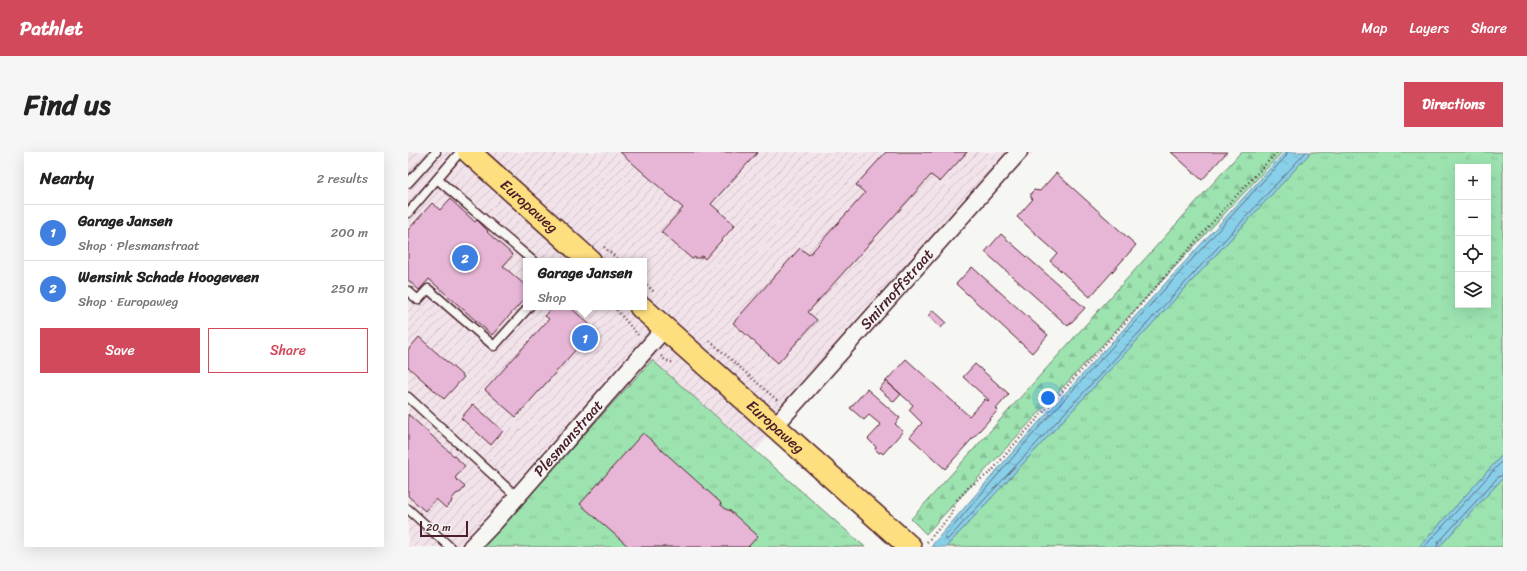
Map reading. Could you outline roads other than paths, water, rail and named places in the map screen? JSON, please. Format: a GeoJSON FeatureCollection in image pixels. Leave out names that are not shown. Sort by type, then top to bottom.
{"type":"FeatureCollection","features":[{"type":"Feature","properties":{"kind":"main road","name":"Europaweg"},"geometry":{"type":"LineString","coordinates":[[469,152],[582,256]]}},
{"type":"Feature","properties":{"kind":"main road","name":"Europaweg"},"geometry":{"type":"LineString","coordinates":[[648,300],[665,328],[782,418],[910,547]]}},
{"type":"Feature","properties":{"kind":"street","name":"Smirnoffstraat"},"geometry":{"type":"LineString","coordinates":[[782,418],[1018,152]]}},
{"type":"Feature","properties":{"kind":"street","name":"Plesmanstraat"},"geometry":{"type":"LineString","coordinates":[[471,547],[665,328]]}},
{"type":"Feature","properties":{"kind":"lane"},"geometry":{"type":"LineString","coordinates":[[408,183],[436,152]]}},
{"type":"Feature","properties":{"kind":"lane"},"geometry":{"type":"LineString","coordinates":[[408,213],[460,152]]}},
{"type":"Feature","properties":{"kind":"lane"},"geometry":{"type":"LineString","coordinates":[[437,179],[529,258]]}},
{"type":"Feature","properties":{"kind":"lane"},"geometry":{"type":"LineString","coordinates":[[408,291],[418,300],[428,289],[494,346],[526,310]]}},
{"type":"Feature","properties":{"kind":"lane"},"geometry":{"type":"LineString","coordinates":[[408,397],[517,496]]}},
{"type":"Feature","properties":{"kind":"lane"},"geometry":{"type":"LineString","coordinates":[[408,509],[450,547]]}},
{"type":"Feature","properties":{"kind":"water"},"geometry":{"type":"Polygon","coordinates":[[[1285,152],[1311,152],[946,547],[932,547],[1030,432],[1285,152]]]}},
{"type":"Feature","properties":{"kind":"water"},"geometry":{"type":"Polygon","coordinates":[[[1503,454],[1503,478],[1439,547],[1419,547],[1503,454]]]}},
{"type":"Feature","properties":{"kind":"place","name":"Wensink Schade Hoogeveen"},"geometry":{"type":"Point","coordinates":[465,258]}},
{"type":"Feature","properties":{"kind":"place","name":"Garage Jansen"},"geometry":{"type":"Point","coordinates":[585,338]}}]}
